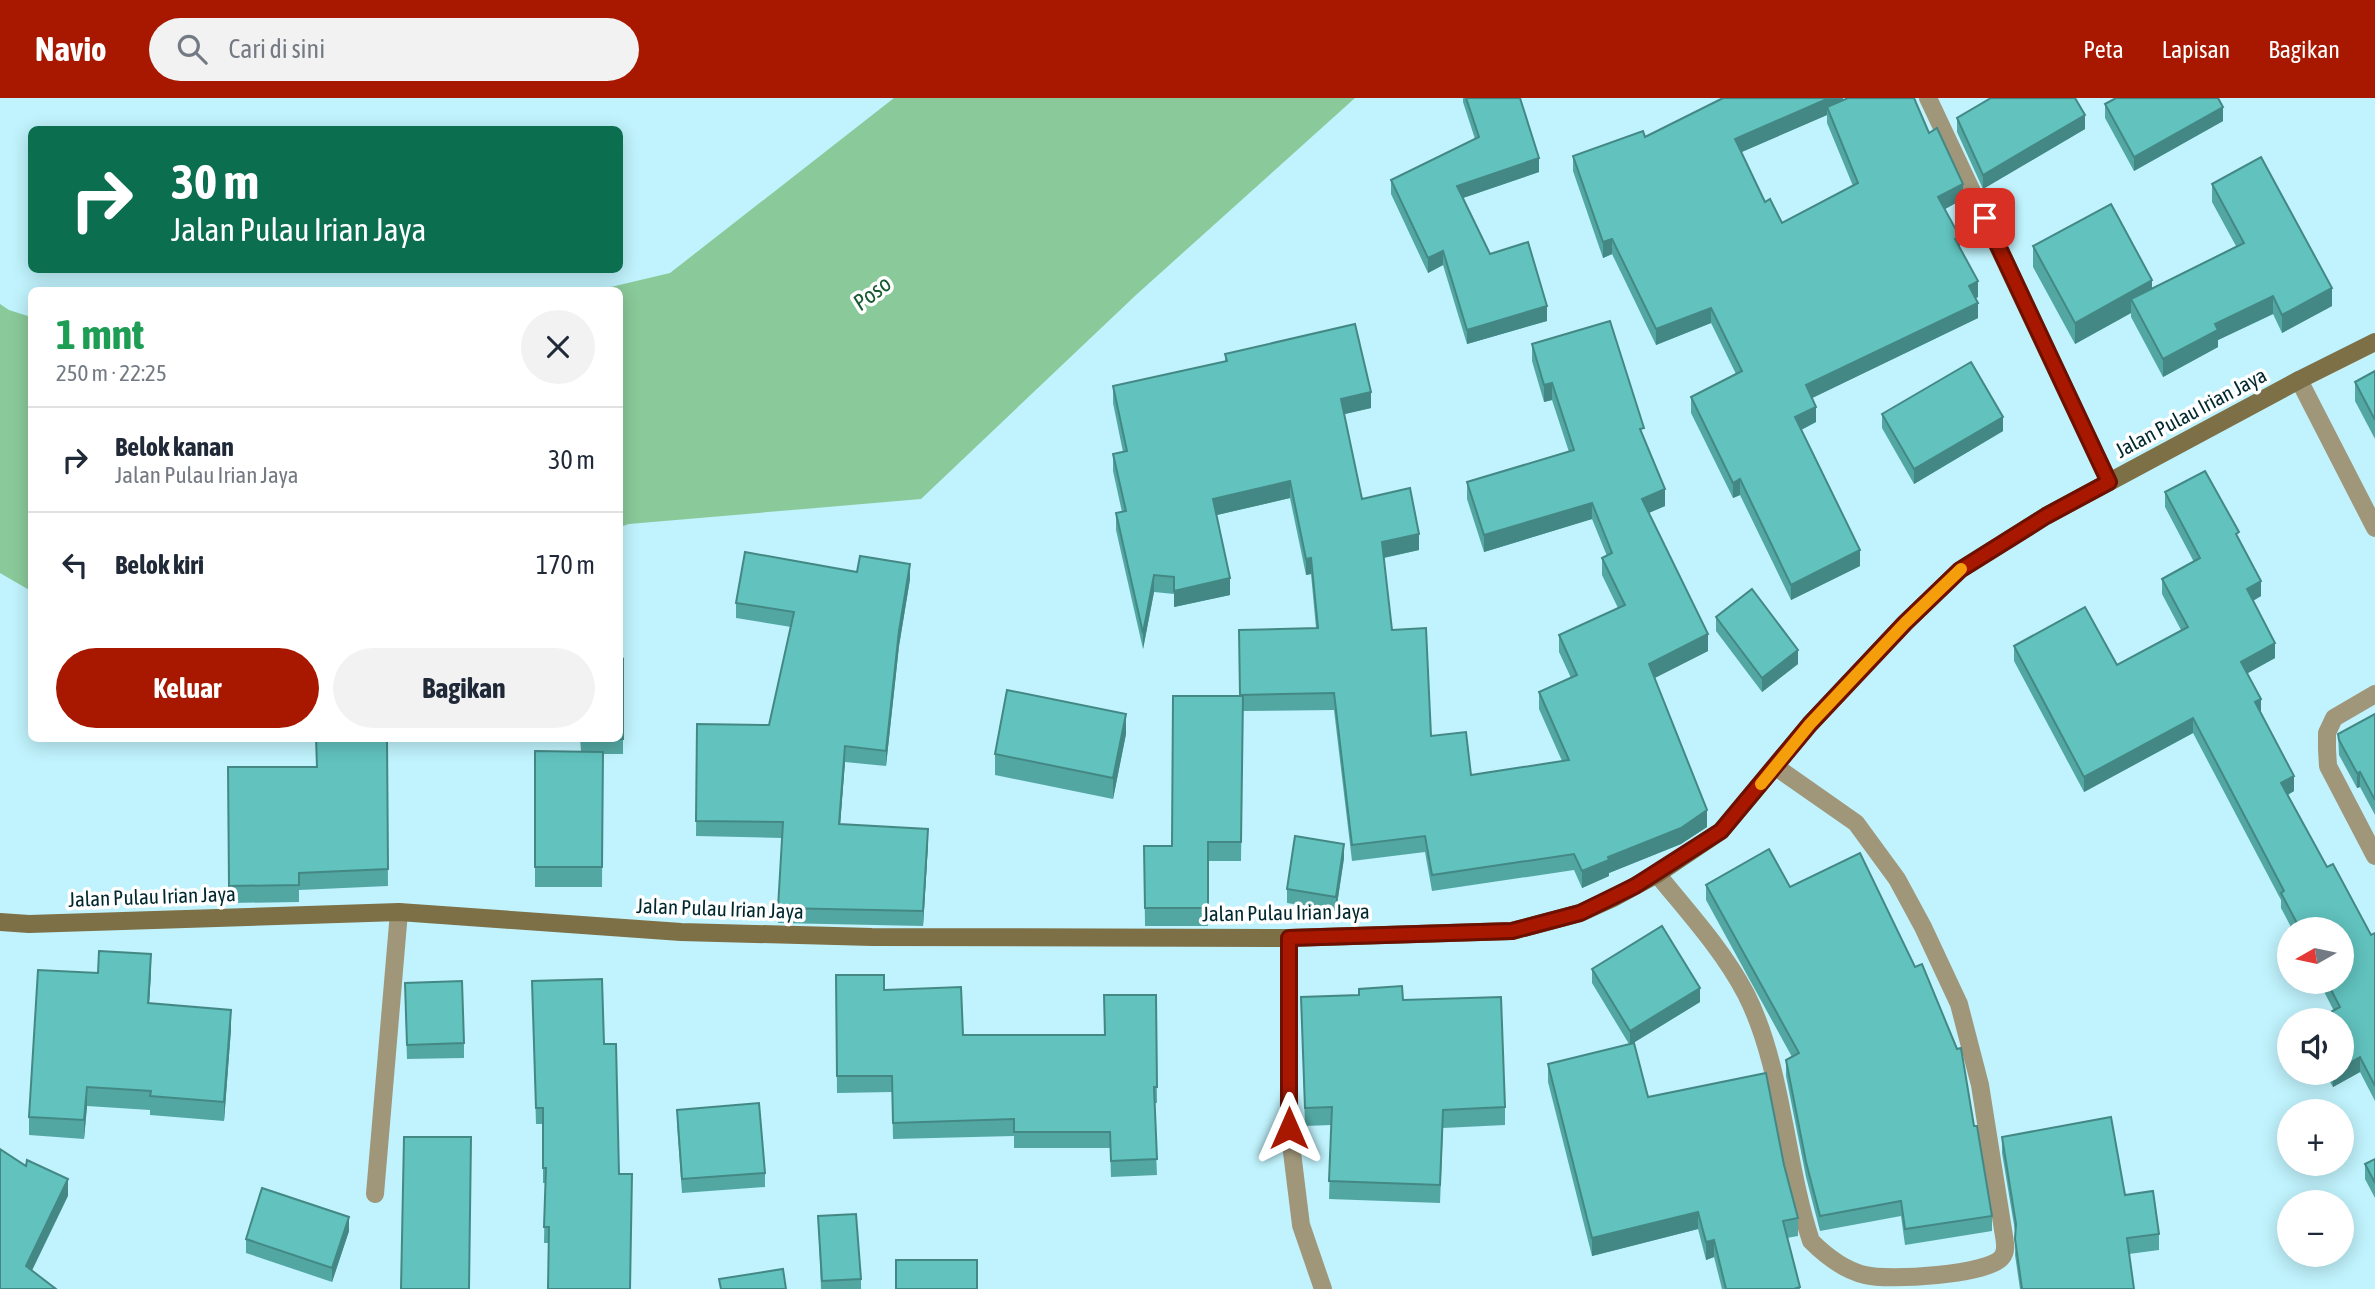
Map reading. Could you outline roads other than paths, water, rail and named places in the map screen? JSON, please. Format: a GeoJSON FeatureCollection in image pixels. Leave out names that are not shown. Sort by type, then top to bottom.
{"type":"FeatureCollection","features":[{"type":"Feature","properties":{"kind":"street"},"geometry":{"type":"LineString","coordinates":[[1928,98],[2109,482]]}},
{"type":"Feature","properties":{"kind":"street","name":"Jalan Pulau Irian Jaya"},"geometry":{"type":"LineString","coordinates":[[0,922],[29,924],[399,912],[681,932],[872,937],[1289,938],[1512,931],[1580,913],[1613,898],[1657,874],[1721,831],[1810,724],[1905,623],[1960,570],[2046,516],[2375,342]]}},
{"type":"Feature","properties":{"kind":"street"},"geometry":{"type":"LineString","coordinates":[[2299,380],[2375,528]]}},
{"type":"Feature","properties":{"kind":"street"},"geometry":{"type":"LineString","coordinates":[[2375,694],[2334,718],[2327,733],[2327,749],[2328,766],[2375,856]]}},
{"type":"Feature","properties":{"kind":"street"},"geometry":{"type":"LineString","coordinates":[[1657,874],[1706,932],[1746,993],[1770,1066],[1811,1241],[1823,1254],[1840,1265],[1865,1275],[1908,1284],[1995,1263],[2003,1257],[2006,1247],[1980,1085],[1959,1004],[1897,879],[1856,823],[1776,767]]}},
{"type":"Feature","properties":{"kind":"street"},"geometry":{"type":"LineString","coordinates":[[375,1194],[399,912]]}},
{"type":"Feature","properties":{"kind":"street"},"geometry":{"type":"LineString","coordinates":[[1289,938],[1289,1128],[1301,1225],[1323,1289]]}},
{"type":"Feature","properties":{"kind":"water","name":"Poso"},"geometry":{"type":"Polygon","coordinates":[[[894,98],[1355,98],[1136,295],[921,499],[623,526],[623,287],[611,287],[670,273],[894,98]]]}},
{"type":"Feature","properties":{"kind":"water"},"geometry":{"type":"Polygon","coordinates":[[[0,304],[28,316],[28,589],[0,573],[0,304]]]}}]}
